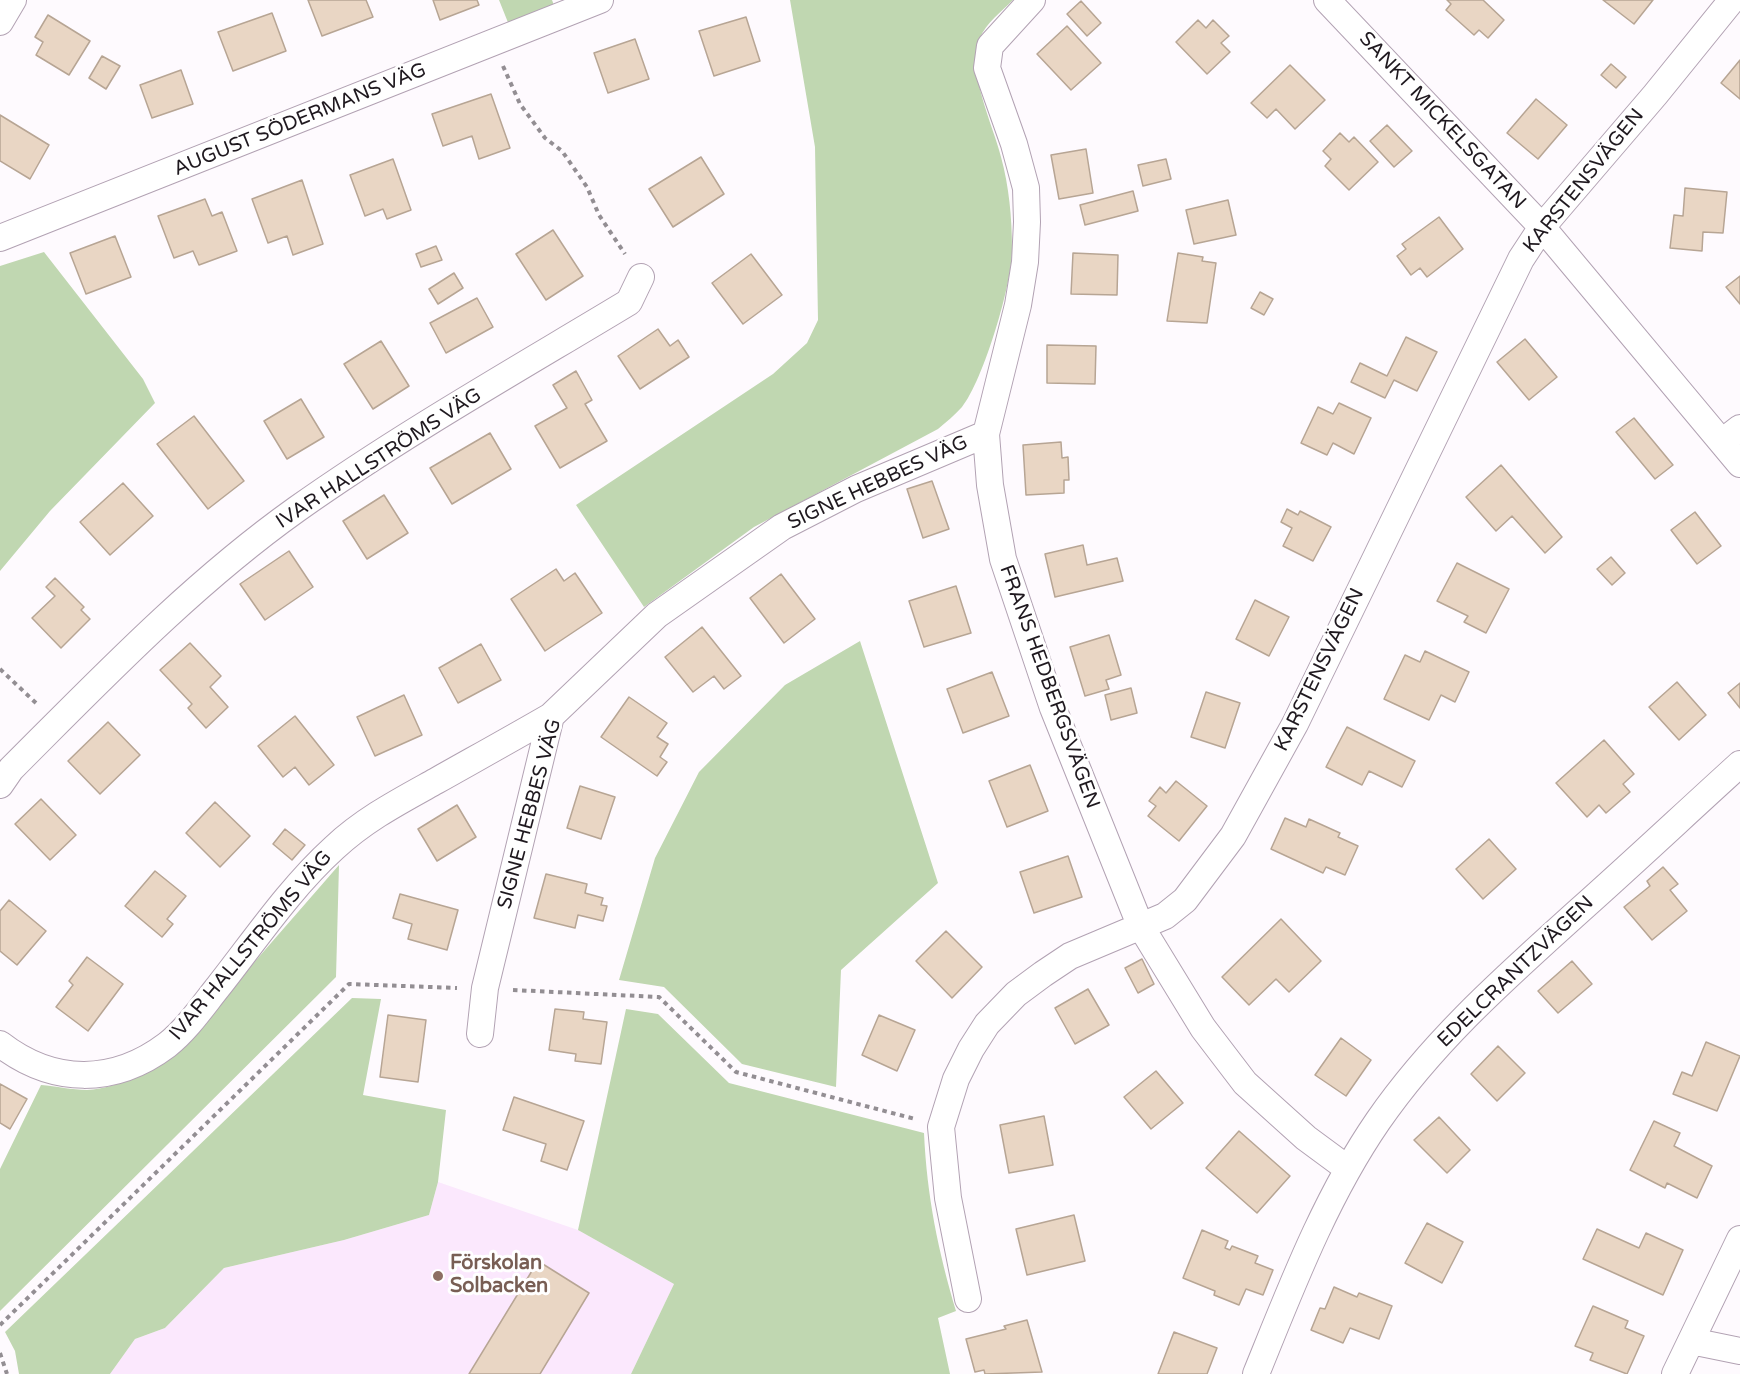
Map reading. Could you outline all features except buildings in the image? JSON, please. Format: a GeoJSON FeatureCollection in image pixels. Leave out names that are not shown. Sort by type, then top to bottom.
{"type":"FeatureCollection","features":[{"type":"Feature","properties":{"kind":"street"},"geometry":{"type":"LineString","coordinates":[[0,22],[13,0]]}},
{"type":"Feature","properties":{"kind":"street","name":"AUGUST SÖDERMANS VÄG"},"geometry":{"type":"LineString","coordinates":[[0,238],[600,0]]}},
{"type":"Feature","properties":{"kind":"street","name":"FRANS HEDBERGSVÄGEN"},"geometry":{"type":"LineString","coordinates":[[1032,0],[990,46],[987,68],[1014,144],[1026,188],[1025,262],[1018,304],[986,434],[995,519],[1003,559],[1022,623],[1053,708],[1140,925],[1203,1028],[1245,1083],[1297,1130],[1348,1169]]}},
{"type":"Feature","properties":{"kind":"street","name":"SANKT MICKELSGATAN"},"geometry":{"type":"LineString","coordinates":[[1327,0],[1542,227],[1731,435],[1740,464]]}},
{"type":"Feature","properties":{"kind":"street","name":"KARSTENSVÄGEN"},"geometry":{"type":"LineString","coordinates":[[968,1299],[948,1198],[941,1127],[956,1079],[971,1049],[987,1024],[1016,994],[1070,956],[1165,916],[1185,900],[1233,836],[1264,784],[1521,259],[1542,227],[1655,95],[1732,0]]}},
{"type":"Feature","properties":{"kind":"street","name":"IVAR HALLSTRÖMS VÄG"},"geometry":{"type":"LineString","coordinates":[[0,785],[11,769],[57,723],[200,588],[296,510],[401,441],[629,302],[641,277]]}},
{"type":"Feature","properties":{"kind":"street","name":"SIGNE HEBBES VÄG"},"geometry":{"type":"LineString","coordinates":[[480,1034],[485,988],[551,716],[657,615],[782,527],[856,489],[986,434]]}},
{"type":"Feature","properties":{"kind":"street","name":"IVAR HALLSTRÖMS VÄG"},"geometry":{"type":"LineString","coordinates":[[0,1044],[16,1057],[47,1071],[80,1075],[116,1072],[142,1061],[168,1044],[194,1017],[300,884],[333,848],[356,829],[391,806],[551,716]]}},
{"type":"Feature","properties":{"kind":"street","name":"EDELCRANTZVÄGEN"},"geometry":{"type":"LineString","coordinates":[[1256,1374],[1292,1284],[1348,1169],[1384,1113],[1448,1033],[1494,987],[1740,764]]}},
{"type":"Feature","properties":{"kind":"street"},"geometry":{"type":"LineString","coordinates":[[1675,1374],[1740,1239]]}},
{"type":"Feature","properties":{"kind":"street"},"geometry":{"type":"LineString","coordinates":[[1691,1341],[1740,1351]]}},
{"type":"Feature","properties":{"kind":"path"},"geometry":{"type":"LineString","coordinates":[[492,44],[520,104],[545,138],[562,152],[641,277]]}},
{"type":"Feature","properties":{"kind":"path"},"geometry":{"type":"LineString","coordinates":[[0,669],[57,723]]}},
{"type":"Feature","properties":{"kind":"path"},"geometry":{"type":"LineString","coordinates":[[0,1326],[349,984],[659,997],[736,1072],[941,1127]]}},
{"type":"Feature","properties":{"kind":"path"},"geometry":{"type":"LineString","coordinates":[[0,1353],[7,1374]]}},
{"type":"Feature","properties":{"kind":"shaded area","name":"Förskolan Solbacken"},"geometry":{"type":"Polygon","coordinates":[[[438,1182],[578,1230],[674,1284],[631,1374],[110,1374],[135,1339],[165,1328],[224,1268],[344,1240],[429,1215],[438,1182]]]}},
{"type":"Feature","properties":{"kind":"green space"},"geometry":{"type":"Polygon","coordinates":[[[499,0],[552,0],[555,8],[509,25],[499,0]]]}},
{"type":"Feature","properties":{"kind":"green space"},"geometry":{"type":"Polygon","coordinates":[[[790,0],[1013,0],[986,27],[980,38],[976,66],[982,98],[1001,157],[1010,202],[1012,248],[1008,284],[979,376],[962,407],[938,429],[754,527],[644,607],[576,505],[773,374],[807,343],[818,320],[815,147],[790,0]]]}},
{"type":"Feature","properties":{"kind":"green space"},"geometry":{"type":"Polygon","coordinates":[[[44,252],[143,379],[155,403],[50,511],[0,571],[0,266],[44,252]]]}},
{"type":"Feature","properties":{"kind":"green space"},"geometry":{"type":"Polygon","coordinates":[[[860,641],[938,883],[841,970],[836,1087],[742,1064],[664,987],[619,980],[655,858],[699,772],[785,685],[860,641]]]}},
{"type":"Feature","properties":{"kind":"green space"},"geometry":{"type":"Polygon","coordinates":[[[339,865],[336,977],[0,1311],[0,1169],[41,1085],[87,1090],[100,1089],[123,1082],[176,1052],[339,865]]]}},
{"type":"Feature","properties":{"kind":"green space"},"geometry":{"type":"Polygon","coordinates":[[[352,998],[381,999],[363,1095],[446,1110],[438,1182],[429,1215],[344,1240],[224,1268],[165,1328],[135,1339],[110,1374],[19,1374],[15,1351],[5,1332],[352,998]]]}},
{"type":"Feature","properties":{"kind":"green space"},"geometry":{"type":"Polygon","coordinates":[[[626,1009],[658,1014],[729,1083],[924,1133],[934,1223],[956,1311],[938,1318],[950,1374],[631,1374],[674,1284],[578,1230],[626,1009]]]}},
{"type":"Feature","properties":{"kind":"place","name":"Förskolan Solbacken"},"geometry":{"type":"Point","coordinates":[438,1276]}}]}
